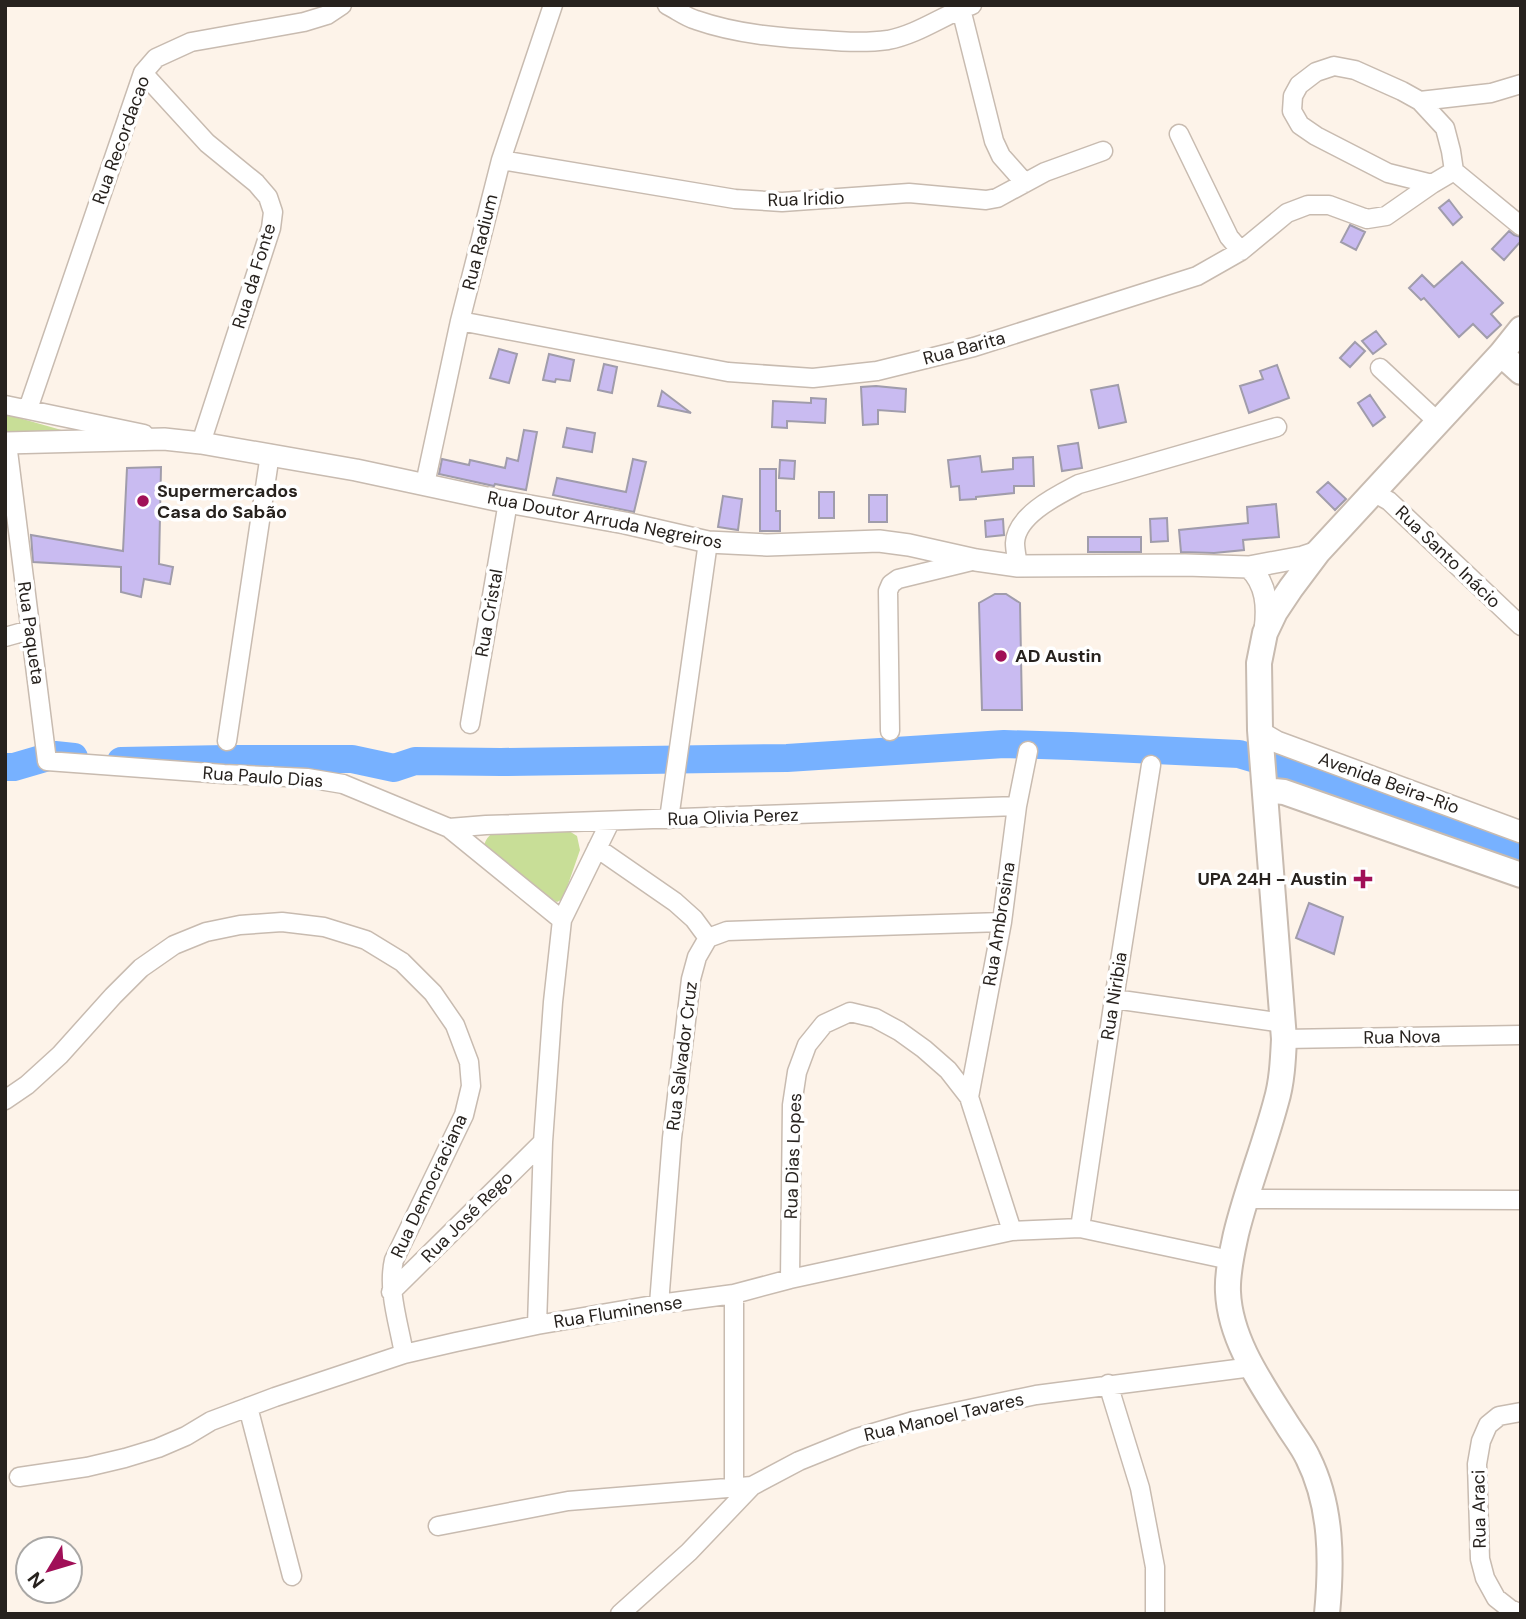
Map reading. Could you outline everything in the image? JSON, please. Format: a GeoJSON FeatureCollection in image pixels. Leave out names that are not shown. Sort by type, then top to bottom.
{"type":"FeatureCollection","features":[{"type":"Feature","properties":{"kind":"main road"},"geometry":{"type":"LineString","coordinates":[[1327,1614],[1330,1581],[1329,1524],[1321,1492],[1308,1458],[1252,1367],[1233,1324],[1228,1292],[1230,1260],[1245,1199],[1277,1100],[1282,1068],[1283,1031],[1263,763],[1259,663],[1265,633],[1275,612],[1318,552],[1502,354],[1521,329]]}},
{"type":"Feature","properties":{"kind":"main road"},"geometry":{"type":"LineString","coordinates":[[1502,354],[1521,372]]}},
{"type":"Feature","properties":{"kind":"main road"},"geometry":{"type":"LineString","coordinates":[[1263,763],[1274,791],[1284,792],[1521,875]]}},
{"type":"Feature","properties":{"kind":"street","name":"Rua Recordacao"},"geometry":{"type":"LineString","coordinates":[[27,410],[143,73],[156,58],[191,43],[303,22],[327,15],[342,5]]}},
{"type":"Feature","properties":{"kind":"street","name":"Rua Radium"},"geometry":{"type":"LineString","coordinates":[[425,484],[460,321],[501,160],[553,5]]}},
{"type":"Feature","properties":{"kind":"street"},"geometry":{"type":"LineString","coordinates":[[667,5],[694,20],[729,29],[780,37],[852,42],[887,40],[918,31],[966,7],[994,141],[1001,156],[1025,183]]}},
{"type":"Feature","properties":{"kind":"street"},"geometry":{"type":"LineString","coordinates":[[1432,184],[1388,173],[1300,125],[1292,111],[1293,96],[1299,85],[1316,72],[1334,66],[1355,70],[1420,101],[1444,128],[1454,171],[1521,226]]}},
{"type":"Feature","properties":{"kind":"street","name":"Rua da Fonte"},"geometry":{"type":"LineString","coordinates":[[143,73],[207,143],[256,183],[268,197],[273,212],[271,229],[201,443]]}},
{"type":"Feature","properties":{"kind":"street"},"geometry":{"type":"LineString","coordinates":[[1420,101],[1491,93],[1521,84]]}},
{"type":"Feature","properties":{"kind":"street"},"geometry":{"type":"LineString","coordinates":[[1179,134],[1229,237],[1241,251]]}},
{"type":"Feature","properties":{"kind":"street","name":"Rua Iridio"},"geometry":{"type":"LineString","coordinates":[[501,160],[735,199],[782,202],[909,193],[986,201],[997,198],[1045,172],[1103,151]]}},
{"type":"Feature","properties":{"kind":"street","name":"Rua Barita"},"geometry":{"type":"LineString","coordinates":[[460,321],[728,372],[813,378],[877,372],[974,347],[1197,276],[1241,251],[1287,213],[1308,205],[1329,205],[1367,219],[1386,216],[1454,171]]}},
{"type":"Feature","properties":{"kind":"street"},"geometry":{"type":"LineString","coordinates":[[1380,369],[1438,422]]}},
{"type":"Feature","properties":{"kind":"street"},"geometry":{"type":"LineString","coordinates":[[5,405],[164,439]]}},
{"type":"Feature","properties":{"kind":"street"},"geometry":{"type":"LineString","coordinates":[[1018,566],[1015,541],[1020,527],[1031,514],[1051,499],[1079,484],[1277,427]]}},
{"type":"Feature","properties":{"kind":"street","name":"Rua Doutor Arruda Negreiros"},"geometry":{"type":"LineString","coordinates":[[6,443],[164,439],[201,443],[625,523],[708,542],[767,545],[879,541],[1018,566],[1249,567],[1318,552]]}},
{"type":"Feature","properties":{"kind":"street","name":"Rua Paqueta"},"geometry":{"type":"LineString","coordinates":[[6,443],[47,760]]}},
{"type":"Feature","properties":{"kind":"street"},"geometry":{"type":"LineString","coordinates":[[227,741],[270,454]]}},
{"type":"Feature","properties":{"kind":"street","name":"Rua Santo Inácio"},"geometry":{"type":"LineString","coordinates":[[1373,492],[1389,500],[1521,626]]}},
{"type":"Feature","properties":{"kind":"street","name":"Rua Cristal"},"geometry":{"type":"LineString","coordinates":[[470,724],[508,502]]}},
{"type":"Feature","properties":{"kind":"street"},"geometry":{"type":"LineString","coordinates":[[669,820],[708,542]]}},
{"type":"Feature","properties":{"kind":"street"},"geometry":{"type":"LineString","coordinates":[[890,731],[888,592],[891,584],[911,575],[976,560]]}},
{"type":"Feature","properties":{"kind":"street"},"geometry":{"type":"LineString","coordinates":[[1249,567],[1259,578],[1265,595],[1265,633]]}},
{"type":"Feature","properties":{"kind":"street"},"geometry":{"type":"LineString","coordinates":[[5,637],[30,629]]}},
{"type":"Feature","properties":{"kind":"street","name":"Avenida Beira-Rio"},"geometry":{"type":"LineString","coordinates":[[1263,763],[1265,736],[1521,832]]}},
{"type":"Feature","properties":{"kind":"street","name":"Rua Ambrosina"},"geometry":{"type":"LineString","coordinates":[[969,1097],[1002,922],[1017,806],[1028,751]]}},
{"type":"Feature","properties":{"kind":"street","name":"Rua Paulo Dias"},"geometry":{"type":"LineString","coordinates":[[47,760],[307,778],[343,784],[449,828],[562,920]]}},
{"type":"Feature","properties":{"kind":"street","name":"Rua Niribia"},"geometry":{"type":"LineString","coordinates":[[1080,1228],[1151,765]]}},
{"type":"Feature","properties":{"kind":"street","name":"Rua Olivia Perez"},"geometry":{"type":"LineString","coordinates":[[449,828],[1017,806]]}},
{"type":"Feature","properties":{"kind":"street"},"geometry":{"type":"LineString","coordinates":[[537,1325],[543,1142],[562,920],[610,822]]}},
{"type":"Feature","properties":{"kind":"street"},"geometry":{"type":"LineString","coordinates":[[597,848],[675,902],[694,919],[708,938],[727,931],[1002,922]]}},
{"type":"Feature","properties":{"kind":"street","name":"Rua Democraciana"},"geometry":{"type":"LineString","coordinates":[[5,1100],[27,1085],[60,1055],[141,968],[174,945],[206,932],[282,922],[324,927],[366,940],[402,962],[433,993],[455,1026],[470,1062],[471,1086],[464,1115],[394,1260],[391,1292],[404,1354]]}},
{"type":"Feature","properties":{"kind":"street","name":"Rua Salvador Cruz"},"geometry":{"type":"LineString","coordinates":[[659,1304],[672,1138],[691,979],[697,957],[708,938]]}},
{"type":"Feature","properties":{"kind":"street","name":"Rua Nova"},"geometry":{"type":"LineString","coordinates":[[1114,999],[1283,1031],[1521,1035]]}},
{"type":"Feature","properties":{"kind":"street","name":"Rua Dias Lopes"},"geometry":{"type":"LineString","coordinates":[[790,1279],[792,1105],[797,1072],[807,1045],[824,1024],[850,1012],[875,1018],[899,1031],[948,1070],[969,1097],[1012,1231]]}},
{"type":"Feature","properties":{"kind":"street","name":"Rua José Rego"},"geometry":{"type":"LineString","coordinates":[[391,1292],[543,1142]]}},
{"type":"Feature","properties":{"kind":"street"},"geometry":{"type":"LineString","coordinates":[[1245,1199],[1521,1200]]}},
{"type":"Feature","properties":{"kind":"street","name":"Rua Fluminense"},"geometry":{"type":"LineString","coordinates":[[19,1477],[136,1455],[186,1436],[211,1421],[248,1407],[404,1354],[537,1325],[734,1294],[790,1279],[1012,1231],[1080,1228],[1230,1260]]}},
{"type":"Feature","properties":{"kind":"street"},"geometry":{"type":"LineString","coordinates":[[620,1614],[689,1552],[743,1486],[734,1294]]}},
{"type":"Feature","properties":{"kind":"street","name":"Rua Manoel Tavares"},"geometry":{"type":"LineString","coordinates":[[438,1526],[568,1501],[743,1486],[867,1434],[913,1421],[1108,1384],[1252,1367]]}},
{"type":"Feature","properties":{"kind":"street"},"geometry":{"type":"LineString","coordinates":[[1108,1384],[1140,1488],[1154,1567],[1155,1614]]}},
{"type":"Feature","properties":{"kind":"street"},"geometry":{"type":"LineString","coordinates":[[248,1407],[292,1576]]}},
{"type":"Feature","properties":{"kind":"street","name":"Rua Araci"},"geometry":{"type":"LineString","coordinates":[[1521,1412],[1499,1416],[1488,1425],[1480,1441],[1477,1464],[1479,1559],[1496,1598],[1521,1614]]}},
{"type":"Feature","properties":{"kind":"green space"},"geometry":{"type":"Polygon","coordinates":[[[5,414],[72,433],[5,433],[5,414]]]}},
{"type":"Feature","properties":{"kind":"green space"},"geometry":{"type":"Polygon","coordinates":[[[569,831],[577,836],[580,850],[563,899],[557,902],[489,859],[485,848],[485,842],[492,833],[569,831]]]}},
{"type":"Feature","properties":{"kind":"building"},"geometry":{"type":"Polygon","coordinates":[[[1449,200],[1462,217],[1453,225],[1439,208],[1449,200]]]}},
{"type":"Feature","properties":{"kind":"building"},"geometry":{"type":"Polygon","coordinates":[[[1350,225],[1365,232],[1356,250],[1341,242],[1350,225]]]}},
{"type":"Feature","properties":{"kind":"building"},"geometry":{"type":"Polygon","coordinates":[[[1509,231],[1521,237],[1521,241],[1504,260],[1492,249],[1509,231]]]}},
{"type":"Feature","properties":{"kind":"building"},"geometry":{"type":"Polygon","coordinates":[[[1462,262],[1503,303],[1491,314],[1501,325],[1487,338],[1473,324],[1459,337],[1424,298],[1421,300],[1409,288],[1422,275],[1434,287],[1462,262]]]}},
{"type":"Feature","properties":{"kind":"building"},"geometry":{"type":"Polygon","coordinates":[[[1376,331],[1386,344],[1373,354],[1362,341],[1376,331]]]}},
{"type":"Feature","properties":{"kind":"building"},"geometry":{"type":"Polygon","coordinates":[[[1355,342],[1365,351],[1350,367],[1340,358],[1355,342]]]}},
{"type":"Feature","properties":{"kind":"building"},"geometry":{"type":"Polygon","coordinates":[[[499,349],[517,354],[509,383],[490,378],[499,349]]]}},
{"type":"Feature","properties":{"kind":"building"},"geometry":{"type":"Polygon","coordinates":[[[549,354],[574,360],[570,381],[543,380],[549,354]]]}},
{"type":"Feature","properties":{"kind":"building"},"geometry":{"type":"Polygon","coordinates":[[[604,364],[617,367],[612,393],[598,390],[604,364]]]}},
{"type":"Feature","properties":{"kind":"building"},"geometry":{"type":"Polygon","coordinates":[[[1277,365],[1289,398],[1249,413],[1240,386],[1263,379],[1260,371],[1277,365]]]}},
{"type":"Feature","properties":{"kind":"building"},"geometry":{"type":"Polygon","coordinates":[[[1118,385],[1126,422],[1099,428],[1091,390],[1118,385]]]}},
{"type":"Feature","properties":{"kind":"building"},"geometry":{"type":"Polygon","coordinates":[[[861,387],[906,389],[905,412],[878,410],[878,424],[863,425],[861,387]]]}},
{"type":"Feature","properties":{"kind":"building"},"geometry":{"type":"Polygon","coordinates":[[[662,391],[691,413],[658,406],[662,391]]]}},
{"type":"Feature","properties":{"kind":"building"},"geometry":{"type":"Polygon","coordinates":[[[1370,395],[1385,417],[1373,426],[1358,403],[1370,395]]]}},
{"type":"Feature","properties":{"kind":"building"},"geometry":{"type":"Polygon","coordinates":[[[811,398],[826,399],[825,423],[787,421],[787,428],[772,427],[773,401],[811,403],[811,398]]]}},
{"type":"Feature","properties":{"kind":"building"},"geometry":{"type":"Polygon","coordinates":[[[567,428],[595,433],[592,452],[563,447],[567,428]]]}},
{"type":"Feature","properties":{"kind":"building"},"geometry":{"type":"Polygon","coordinates":[[[524,430],[537,432],[526,490],[439,474],[442,459],[469,465],[470,460],[505,468],[507,458],[518,461],[524,430]]]}},
{"type":"Feature","properties":{"kind":"building"},"geometry":{"type":"Polygon","coordinates":[[[1078,443],[1082,468],[1062,471],[1058,446],[1078,443]]]}},
{"type":"Feature","properties":{"kind":"building"},"geometry":{"type":"Polygon","coordinates":[[[980,456],[982,472],[1013,469],[1013,458],[1033,457],[1034,486],[1014,486],[1014,493],[960,500],[959,486],[951,487],[948,460],[980,456]]]}},
{"type":"Feature","properties":{"kind":"building"},"geometry":{"type":"Polygon","coordinates":[[[633,459],[646,462],[634,512],[553,495],[557,478],[626,492],[633,459]]]}},
{"type":"Feature","properties":{"kind":"building"},"geometry":{"type":"Polygon","coordinates":[[[780,460],[795,461],[794,479],[779,478],[780,460]]]}},
{"type":"Feature","properties":{"kind":"building","name":"Supermercados Casa do Sabão"},"geometry":{"type":"Polygon","coordinates":[[[161,467],[159,564],[173,567],[170,584],[144,579],[141,597],[121,592],[121,567],[33,562],[31,535],[123,551],[127,468],[161,467]]]}},
{"type":"Feature","properties":{"kind":"building"},"geometry":{"type":"Polygon","coordinates":[[[760,469],[776,469],[776,511],[780,511],[780,531],[760,531],[760,469]]]}},
{"type":"Feature","properties":{"kind":"building"},"geometry":{"type":"Polygon","coordinates":[[[1328,482],[1346,499],[1335,510],[1317,492],[1328,482]]]}},
{"type":"Feature","properties":{"kind":"building"},"geometry":{"type":"Polygon","coordinates":[[[819,492],[834,492],[834,518],[819,518],[819,492]]]}},
{"type":"Feature","properties":{"kind":"building"},"geometry":{"type":"Polygon","coordinates":[[[869,495],[887,495],[887,522],[869,522],[869,495]]]}},
{"type":"Feature","properties":{"kind":"building"},"geometry":{"type":"Polygon","coordinates":[[[723,496],[742,499],[738,530],[718,527],[723,496]]]}},
{"type":"Feature","properties":{"kind":"building"},"geometry":{"type":"Polygon","coordinates":[[[1276,504],[1279,537],[1243,540],[1244,550],[1181,552],[1179,530],[1248,523],[1247,507],[1276,504]]]}},
{"type":"Feature","properties":{"kind":"building"},"geometry":{"type":"Polygon","coordinates":[[[1167,518],[1168,541],[1151,542],[1150,519],[1167,518]]]}},
{"type":"Feature","properties":{"kind":"building"},"geometry":{"type":"Polygon","coordinates":[[[1003,519],[1004,535],[986,537],[985,521],[1003,519]]]}},
{"type":"Feature","properties":{"kind":"building"},"geometry":{"type":"Polygon","coordinates":[[[1088,537],[1141,537],[1141,552],[1088,552],[1088,537]]]}},
{"type":"Feature","properties":{"kind":"building","name":"AD Austin"},"geometry":{"type":"Polygon","coordinates":[[[995,594],[1006,594],[1020,603],[1022,710],[982,710],[979,603],[995,594]]]}},
{"type":"Feature","properties":{"kind":"building"},"geometry":{"type":"Polygon","coordinates":[[[1309,903],[1343,917],[1334,954],[1296,938],[1309,903]]]}},
{"type":"Feature","properties":{"kind":"waterway"},"geometry":{"type":"LineString","coordinates":[[121,761],[352,759],[394,768],[415,761],[787,758],[1004,744],[1239,754],[1279,766],[1521,855]]}},
{"type":"Feature","properties":{"kind":"waterway"},"geometry":{"type":"LineString","coordinates":[[5,767],[14,767],[55,755],[74,757]]}},
{"type":"Feature","properties":{"kind":"place","name":"Supermercados Casa do Sabão"},"geometry":{"type":"Point","coordinates":[143,501]}},
{"type":"Feature","properties":{"kind":"place","name":"AD Austin"},"geometry":{"type":"Point","coordinates":[1001,656]}},
{"type":"Feature","properties":{"kind":"place","name":"UPA 24H - Austin"},"geometry":{"type":"Point","coordinates":[1363,879]}}]}
